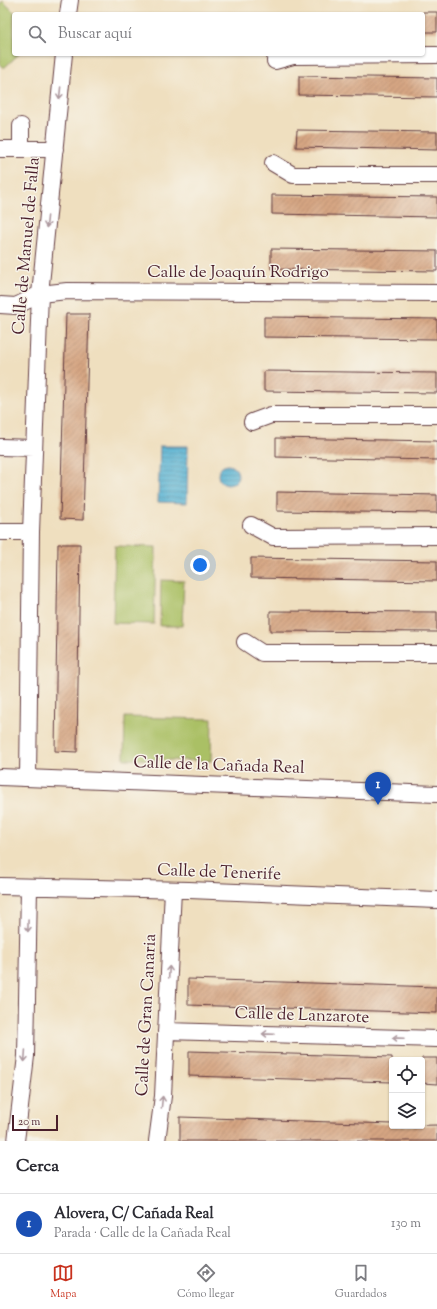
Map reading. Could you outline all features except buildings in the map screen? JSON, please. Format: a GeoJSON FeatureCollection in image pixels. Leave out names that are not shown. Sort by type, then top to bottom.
{"type":"FeatureCollection","features":[{"type":"Feature","properties":{"kind":"street"},"geometry":{"type":"LineString","coordinates":[[68,12],[70,0]]}},
{"type":"Feature","properties":{"kind":"street"},"geometry":{"type":"LineString","coordinates":[[425,55],[437,55]]}},
{"type":"Feature","properties":{"kind":"street","name":"Calle de Manuel de Falla"},"geometry":{"type":"LineString","coordinates":[[28,778],[31,532],[40,294],[64,56]]}},
{"type":"Feature","properties":{"kind":"street"},"geometry":{"type":"LineString","coordinates":[[275,61],[293,56]]}},
{"type":"Feature","properties":{"kind":"street"},"geometry":{"type":"LineString","coordinates":[[20,126],[20,149]]}},
{"type":"Feature","properties":{"kind":"street"},"geometry":{"type":"LineString","coordinates":[[0,149],[55,149]]}},
{"type":"Feature","properties":{"kind":"street"},"geometry":{"type":"LineString","coordinates":[[273,163],[293,175],[437,175]]}},
{"type":"Feature","properties":{"kind":"street","name":"Calle de Joaquín Rodrigo"},"geometry":{"type":"LineString","coordinates":[[40,294],[67,291],[437,293]]}},
{"type":"Feature","properties":{"kind":"street"},"geometry":{"type":"LineString","coordinates":[[0,305],[16,306],[40,294]]}},
{"type":"Feature","properties":{"kind":"street"},"geometry":{"type":"LineString","coordinates":[[252,422],[271,415],[437,415]]}},
{"type":"Feature","properties":{"kind":"street"},"geometry":{"type":"LineString","coordinates":[[0,447],[34,448]]}},
{"type":"Feature","properties":{"kind":"street"},"geometry":{"type":"LineString","coordinates":[[251,525],[273,537],[437,536]]}},
{"type":"Feature","properties":{"kind":"street"},"geometry":{"type":"LineString","coordinates":[[0,532],[31,532]]}},
{"type":"Feature","properties":{"kind":"street"},"geometry":{"type":"LineString","coordinates":[[245,642],[262,653],[437,653]]}},
{"type":"Feature","properties":{"kind":"street","name":"Calle de la Cañada Real"},"geometry":{"type":"LineString","coordinates":[[0,777],[437,794]]}},
{"type":"Feature","properties":{"kind":"street","name":"Calle de Tenerife"},"geometry":{"type":"LineString","coordinates":[[0,886],[173,890],[437,900]]}},
{"type":"Feature","properties":{"kind":"street"},"geometry":{"type":"LineString","coordinates":[[16,1141],[26,1056],[29,887]]}},
{"type":"Feature","properties":{"kind":"street","name":"Calle de Gran Canaria"},"geometry":{"type":"LineString","coordinates":[[157,1141],[163,1096],[173,890]]}},
{"type":"Feature","properties":{"kind":"street","name":"Calle de Lanzarote"},"geometry":{"type":"LineString","coordinates":[[166,1031],[437,1039]]}},
{"type":"Feature","properties":{"kind":"green space"},"geometry":{"type":"Polygon","coordinates":[[[3,1],[14,12],[12,12],[12,56],[17,56],[4,68],[0,65],[0,4],[3,1]]]}},
{"type":"Feature","properties":{"kind":"green space"},"geometry":{"type":"Polygon","coordinates":[[[115,546],[156,547],[154,624],[113,623],[115,546]]]}},
{"type":"Feature","properties":{"kind":"green space"},"geometry":{"type":"Polygon","coordinates":[[[161,580],[184,581],[182,626],[160,626],[161,580]]]}},
{"type":"Feature","properties":{"kind":"green space"},"geometry":{"type":"Polygon","coordinates":[[[125,717],[212,719],[211,761],[124,759],[125,717]]]}},
{"type":"Feature","properties":{"kind":"water"},"geometry":{"type":"Polygon","coordinates":[[[160,446],[188,446],[187,503],[158,502],[160,446]]]}},
{"type":"Feature","properties":{"kind":"water"},"geometry":{"type":"Polygon","coordinates":[[[228,465],[235,468],[238,475],[235,482],[228,485],[221,482],[218,475],[221,468],[228,465]]]}},
{"type":"Feature","properties":{"kind":"place","name":"Alovera, C/ Cañada Real"},"geometry":{"type":"Point","coordinates":[378,805]}}]}
